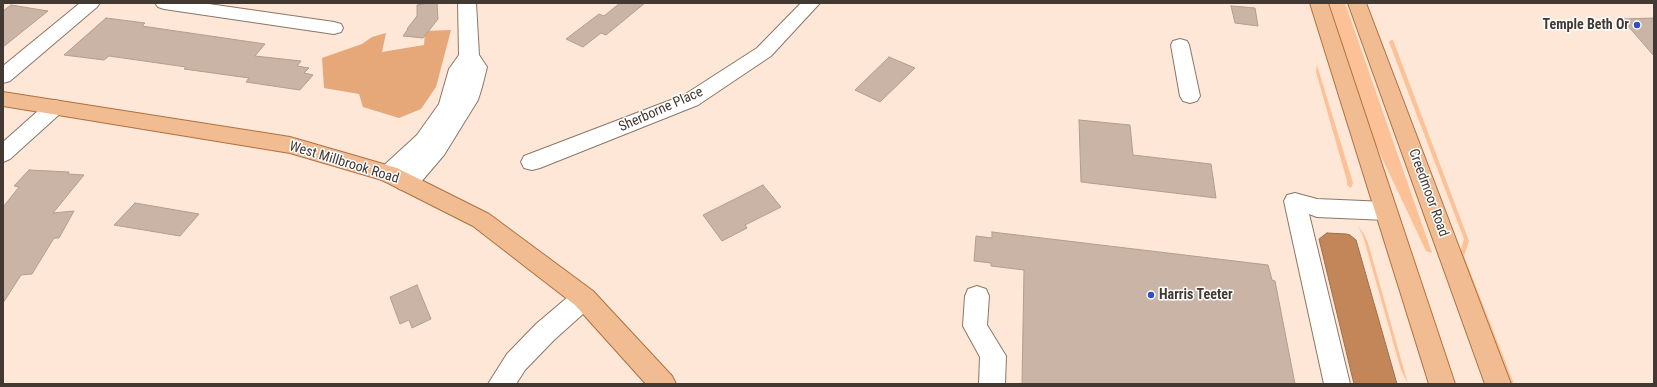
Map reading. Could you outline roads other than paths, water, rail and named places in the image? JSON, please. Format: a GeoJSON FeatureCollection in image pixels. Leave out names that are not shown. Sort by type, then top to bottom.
{"type":"FeatureCollection","features":[{"type":"Feature","properties":{"kind":"main road"},"geometry":{"type":"LineString","coordinates":[[1319,3],[1442,384]]}},
{"type":"Feature","properties":{"kind":"main road","name":"Creedmoor Road"},"geometry":{"type":"LineString","coordinates":[[1357,3],[1498,384]]}},
{"type":"Feature","properties":{"kind":"main road","name":"West Millbrook Road"},"geometry":{"type":"LineString","coordinates":[[3,99],[290,145],[398,179],[481,220],[584,298],[662,384]]}},
{"type":"Feature","properties":{"kind":"street"},"geometry":{"type":"LineString","coordinates":[[3,76],[91,3]]}},
{"type":"Feature","properties":{"kind":"street"},"geometry":{"type":"LineString","coordinates":[[164,3],[334,28]]}},
{"type":"Feature","properties":{"kind":"street"},"geometry":{"type":"LineString","coordinates":[[398,179],[437,150],[468,100],[477,67],[470,56],[467,3]]}},
{"type":"Feature","properties":{"kind":"street","name":"Sherborne Place"},"geometry":{"type":"LineString","coordinates":[[532,162],[614,132],[691,100],[764,52],[811,3]]}},
{"type":"Feature","properties":{"kind":"street"},"geometry":{"type":"LineString","coordinates":[[1180,45],[1190,96]]}},
{"type":"Feature","properties":{"kind":"street"},"geometry":{"type":"LineString","coordinates":[[3,154],[55,107]]}},
{"type":"Feature","properties":{"kind":"street"},"geometry":{"type":"LineString","coordinates":[[1337,384],[1295,201],[1317,208],[1386,211]]}},
{"type":"Feature","properties":{"kind":"street"},"geometry":{"type":"LineString","coordinates":[[977,296],[975,326],[993,356],[992,384]]}},
{"type":"Feature","properties":{"kind":"street"},"geometry":{"type":"LineString","coordinates":[[501,384],[516,362],[545,332],[584,298]]}},
{"type":"Feature","properties":{"kind":"place","name":"Temple Beth Or"},"geometry":{"type":"Point","coordinates":[1637,25]}},
{"type":"Feature","properties":{"kind":"place","name":"Harris Teeter"},"geometry":{"type":"Point","coordinates":[1151,295]}}]}
